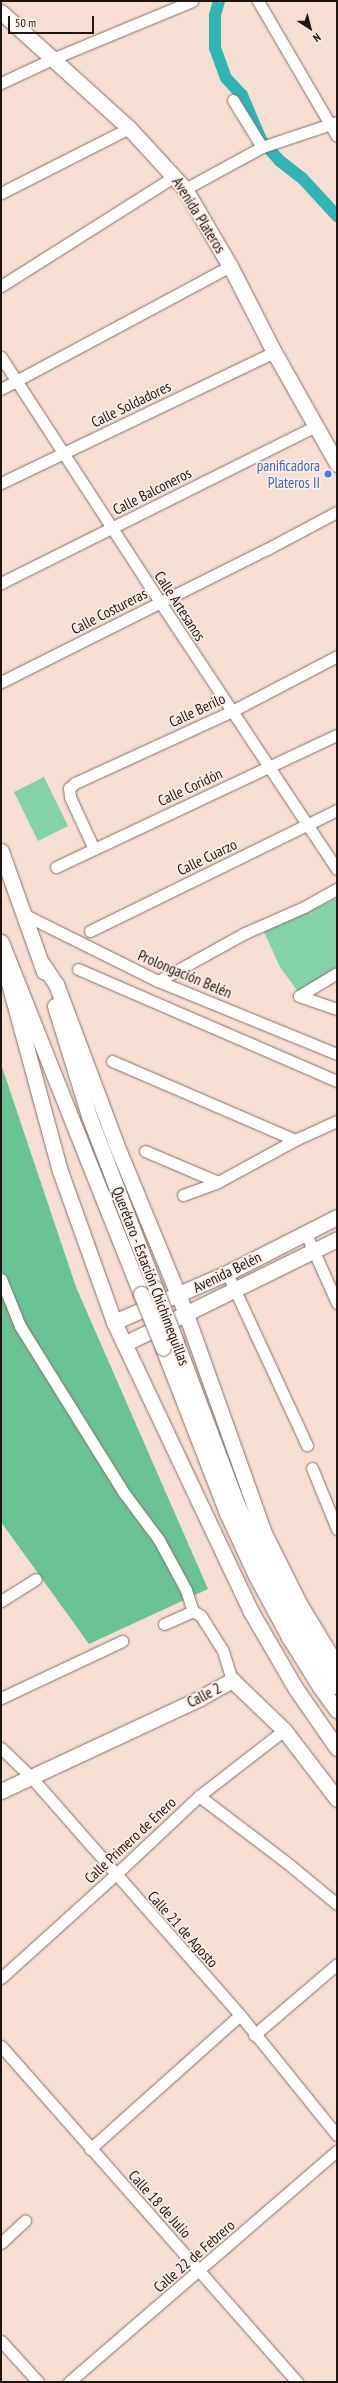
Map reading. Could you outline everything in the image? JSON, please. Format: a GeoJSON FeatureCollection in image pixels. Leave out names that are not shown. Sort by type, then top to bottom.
{"type":"FeatureCollection","features":[{"type":"Feature","properties":{"kind":"street"},"geometry":{"type":"LineString","coordinates":[[1,83],[52,59],[192,1]]}},
{"type":"Feature","properties":{"kind":"street"},"geometry":{"type":"LineString","coordinates":[[258,1],[333,124],[337,136]]}},
{"type":"Feature","properties":{"kind":"street","name":"Avenida Plateros"},"geometry":{"type":"LineString","coordinates":[[1,12],[129,128],[185,188],[230,266],[274,352],[337,464]]}},
{"type":"Feature","properties":{"kind":"street"},"geometry":{"type":"LineString","coordinates":[[233,100],[262,147]]}},
{"type":"Feature","properties":{"kind":"street"},"geometry":{"type":"LineString","coordinates":[[185,188],[262,147],[333,124]]}},
{"type":"Feature","properties":{"kind":"street"},"geometry":{"type":"LineString","coordinates":[[1,192],[129,128]]}},
{"type":"Feature","properties":{"kind":"street"},"geometry":{"type":"LineString","coordinates":[[1,286],[175,176]]}},
{"type":"Feature","properties":{"kind":"street"},"geometry":{"type":"LineString","coordinates":[[1,389],[230,266]]}},
{"type":"Feature","properties":{"kind":"street","name":"Calle Soldadores"},"geometry":{"type":"LineString","coordinates":[[1,483],[274,352]]}},
{"type":"Feature","properties":{"kind":"street","name":"Calle Artesanos"},"geometry":{"type":"LineString","coordinates":[[1,357],[160,602],[309,824],[337,869]]}},
{"type":"Feature","properties":{"kind":"street","name":"Calle Balconeros"},"geometry":{"type":"LineString","coordinates":[[1,583],[316,426]]}},
{"type":"Feature","properties":{"kind":"street","name":"Calle Costureras"},"geometry":{"type":"LineString","coordinates":[[1,682],[267,549],[337,512]]}},
{"type":"Feature","properties":{"kind":"street","name":"Calle Berilo"},"geometry":{"type":"LineString","coordinates":[[94,849],[70,797],[69,788],[75,783],[232,711],[337,656]]}},
{"type":"Feature","properties":{"kind":"street","name":"Calle Coridón"},"geometry":{"type":"LineString","coordinates":[[56,867],[337,735]]}},
{"type":"Feature","properties":{"kind":"street","name":"Calle Cuarzo"},"geometry":{"type":"LineString","coordinates":[[90,931],[337,810]]}},
{"type":"Feature","properties":{"kind":"street","name":"Querétaro - Estación Chichimequillas"},"geometry":{"type":"LineString","coordinates":[[1,851],[42,962],[89,1116],[155,1288],[170,1345],[227,1513],[256,1576],[289,1637],[320,1687],[337,1710]]}},
{"type":"Feature","properties":{"kind":"street"},"geometry":{"type":"LineString","coordinates":[[158,981],[245,932],[304,907],[337,889]]}},
{"type":"Feature","properties":{"kind":"street","name":"Prolongación Belén"},"geometry":{"type":"LineString","coordinates":[[25,915],[158,981],[337,1054]]}},
{"type":"Feature","properties":{"kind":"street","name":"Querétaro - Estación Chichimequillas"},"geometry":{"type":"LineString","coordinates":[[1,942],[141,1294],[170,1345],[264,1564],[301,1630],[337,1686]]}},
{"type":"Feature","properties":{"kind":"street"},"geometry":{"type":"LineString","coordinates":[[1,954],[60,1171],[114,1322],[250,1610],[296,1689],[337,1748]]}},
{"type":"Feature","properties":{"kind":"street"},"geometry":{"type":"LineString","coordinates":[[42,962],[56,984],[116,1144],[186,1314],[264,1533],[300,1605],[337,1666]]}},
{"type":"Feature","properties":{"kind":"street"},"geometry":{"type":"LineString","coordinates":[[78,969],[337,1081]]}},
{"type":"Feature","properties":{"kind":"street"},"geometry":{"type":"LineString","coordinates":[[337,973],[299,996],[337,1009]]}},
{"type":"Feature","properties":{"kind":"street"},"geometry":{"type":"LineString","coordinates":[[112,1060],[296,1140]]}},
{"type":"Feature","properties":{"kind":"street"},"geometry":{"type":"LineString","coordinates":[[184,1195],[218,1182],[296,1140],[337,1120]]}},
{"type":"Feature","properties":{"kind":"street"},"geometry":{"type":"LineString","coordinates":[[145,1151],[218,1182]]}},
{"type":"Feature","properties":{"kind":"street","name":"Avenida Belén"},"geometry":{"type":"LineString","coordinates":[[114,1322],[227,1273],[337,1217]]}},
{"type":"Feature","properties":{"kind":"street"},"geometry":{"type":"LineString","coordinates":[[306,1234],[337,1303]]}},
{"type":"Feature","properties":{"kind":"street","name":"Avenida Belén"},"geometry":{"type":"LineString","coordinates":[[124,1344],[337,1239]]}},
{"type":"Feature","properties":{"kind":"street"},"geometry":{"type":"LineString","coordinates":[[227,1273],[307,1445]]}},
{"type":"Feature","properties":{"kind":"street"},"geometry":{"type":"LineString","coordinates":[[1,1279],[20,1326],[124,1493],[159,1540],[186,1590],[193,1611],[211,1630],[223,1651],[232,1680]]}},
{"type":"Feature","properties":{"kind":"street"},"geometry":{"type":"LineString","coordinates":[[312,1468],[337,1529]]}},
{"type":"Feature","properties":{"kind":"street"},"geometry":{"type":"LineString","coordinates":[[1,1601],[36,1579]]}},
{"type":"Feature","properties":{"kind":"street"},"geometry":{"type":"LineString","coordinates":[[164,1624],[193,1611]]}},
{"type":"Feature","properties":{"kind":"street"},"geometry":{"type":"LineString","coordinates":[[1,1698],[122,1641]]}},
{"type":"Feature","properties":{"kind":"street","name":"Calle 2"},"geometry":{"type":"LineString","coordinates":[[1,1791],[200,1698],[232,1680],[284,1730],[337,1800]]}},
{"type":"Feature","properties":{"kind":"street","name":"Calle Primero de Enero"},"geometry":{"type":"LineString","coordinates":[[1,1978],[115,1875],[199,1796],[284,1730]]}},
{"type":"Feature","properties":{"kind":"street","name":"Calle 21 de Agosto"},"geometry":{"type":"LineString","coordinates":[[1,1748],[31,1777],[115,1875],[240,2015],[254,2035],[337,2135]]}},
{"type":"Feature","properties":{"kind":"street"},"geometry":{"type":"LineString","coordinates":[[199,1796],[286,1862],[337,1904]]}},
{"type":"Feature","properties":{"kind":"street"},"geometry":{"type":"LineString","coordinates":[[254,2035],[337,1964]]}},
{"type":"Feature","properties":{"kind":"street"},"geometry":{"type":"LineString","coordinates":[[90,2148],[240,2015]]}},
{"type":"Feature","properties":{"kind":"street","name":"Calle 18 de Julio"},"geometry":{"type":"LineString","coordinates":[[1,2046],[297,2382]]}},
{"type":"Feature","properties":{"kind":"street","name":"Calle 22 de Febrero"},"geometry":{"type":"LineString","coordinates":[[69,2382],[200,2272],[337,2151]]}},
{"type":"Feature","properties":{"kind":"street"},"geometry":{"type":"LineString","coordinates":[[1,2243],[25,2221]]}},
{"type":"Feature","properties":{"kind":"street"},"geometry":{"type":"LineString","coordinates":[[1,2340],[38,2382]]}},
{"type":"Feature","properties":{"kind":"green space"},"geometry":{"type":"Polygon","coordinates":[[[44,777],[68,826],[38,841],[14,792],[44,777]]]}},
{"type":"Feature","properties":{"kind":"green space"},"geometry":{"type":"Polygon","coordinates":[[[337,898],[337,972],[299,993],[280,967],[264,932],[309,911],[313,917],[310,911],[337,898]]]}},
{"type":"Feature","properties":{"kind":"green space"},"geometry":{"type":"Polygon","coordinates":[[[1,1064],[76,1287],[208,1589],[89,1644],[1,1522],[1,1064]]]}},
{"type":"Feature","properties":{"kind":"waterway"},"geometry":{"type":"LineString","coordinates":[[219,1],[215,15],[215,48],[226,78],[242,95],[261,140],[280,161],[302,178],[337,216]]}},
{"type":"Feature","properties":{"kind":"place","name":"panificadora Plateros II"},"geometry":{"type":"Point","coordinates":[328,474]}}]}
